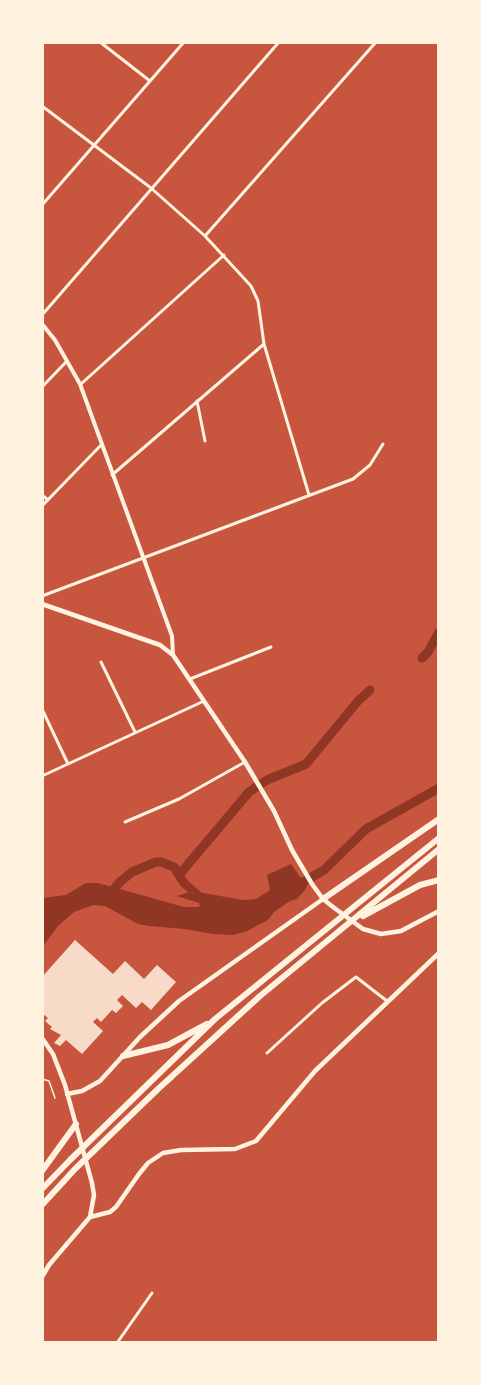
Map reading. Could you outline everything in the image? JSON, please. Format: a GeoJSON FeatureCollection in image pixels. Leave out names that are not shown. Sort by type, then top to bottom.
{"type":"FeatureCollection","features":[{"type":"Feature","properties":{"kind":"highway"},"geometry":{"type":"LineString","coordinates":[[323,899],[439,819]]}},
{"type":"Feature","properties":{"kind":"highway"},"geometry":{"type":"LineString","coordinates":[[42,1189],[92,1137],[215,1019],[439,838]]}},
{"type":"Feature","properties":{"kind":"highway"},"geometry":{"type":"LineString","coordinates":[[42,1205],[75,1169],[158,1089],[260,996],[439,849]]}},
{"type":"Feature","properties":{"kind":"highway"},"geometry":{"type":"LineString","coordinates":[[358,917],[420,885],[438,881]]}},
{"type":"Feature","properties":{"kind":"highway"},"geometry":{"type":"LineString","coordinates":[[123,1056],[168,1045],[215,1019]]}},
{"type":"Feature","properties":{"kind":"highway"},"geometry":{"type":"LineString","coordinates":[[42,1171],[76,1124]]}},
{"type":"Feature","properties":{"kind":"main road"},"geometry":{"type":"LineString","coordinates":[[42,604],[160,645],[173,655],[255,778],[297,859],[323,899],[363,929],[381,934],[401,931],[439,911]]}},
{"type":"Feature","properties":{"kind":"main road"},"geometry":{"type":"LineString","coordinates":[[67,1094],[82,1090],[99,1081],[158,1019],[179,1001],[323,899]]}},
{"type":"Feature","properties":{"kind":"main road"},"geometry":{"type":"LineString","coordinates":[[90,1217],[110,1212],[116,1207],[148,1163],[163,1154],[181,1150],[235,1149],[256,1141],[315,1071],[439,953]]}},
{"type":"Feature","properties":{"kind":"main road"},"geometry":{"type":"LineString","coordinates":[[42,1038],[53,1054],[67,1094],[94,1195],[90,1217],[42,1278]]}},
{"type":"Feature","properties":{"kind":"street"},"geometry":{"type":"LineString","coordinates":[[100,42],[150,81]]}},
{"type":"Feature","properties":{"kind":"street"},"geometry":{"type":"LineString","coordinates":[[42,205],[184,42]]}},
{"type":"Feature","properties":{"kind":"street"},"geometry":{"type":"LineString","coordinates":[[42,315],[279,42]]}},
{"type":"Feature","properties":{"kind":"street"},"geometry":{"type":"LineString","coordinates":[[365,42],[371,48]]}},
{"type":"Feature","properties":{"kind":"street"},"geometry":{"type":"LineString","coordinates":[[205,236],[376,42]]}},
{"type":"Feature","properties":{"kind":"street"},"geometry":{"type":"LineString","coordinates":[[42,106],[151,188],[205,236],[251,286],[258,301],[264,344],[309,495]]}},
{"type":"Feature","properties":{"kind":"street"},"geometry":{"type":"LineString","coordinates":[[80,384],[224,255]]}},
{"type":"Feature","properties":{"kind":"street"},"geometry":{"type":"LineString","coordinates":[[42,324],[68,360],[80,384],[171,636],[173,655]]}},
{"type":"Feature","properties":{"kind":"street"},"geometry":{"type":"LineString","coordinates":[[112,475],[264,344]]}},
{"type":"Feature","properties":{"kind":"street"},"geometry":{"type":"LineString","coordinates":[[42,387],[68,360]]}},
{"type":"Feature","properties":{"kind":"street"},"geometry":{"type":"LineString","coordinates":[[197,401],[205,441]]}},
{"type":"Feature","properties":{"kind":"street"},"geometry":{"type":"LineString","coordinates":[[42,506],[102,444]]}},
{"type":"Feature","properties":{"kind":"street"},"geometry":{"type":"LineString","coordinates":[[42,596],[353,479],[370,465],[383,444]]}},
{"type":"Feature","properties":{"kind":"street"},"geometry":{"type":"LineString","coordinates":[[42,495],[48,500]]}},
{"type":"Feature","properties":{"kind":"street"},"geometry":{"type":"LineString","coordinates":[[190,679],[271,647]]}},
{"type":"Feature","properties":{"kind":"street"},"geometry":{"type":"LineString","coordinates":[[101,662],[135,732]]}},
{"type":"Feature","properties":{"kind":"street"},"geometry":{"type":"LineString","coordinates":[[42,776],[204,701]]}},
{"type":"Feature","properties":{"kind":"street"},"geometry":{"type":"LineString","coordinates":[[42,709],[68,764]]}},
{"type":"Feature","properties":{"kind":"street"},"geometry":{"type":"LineString","coordinates":[[125,822],[179,799],[245,762]]}},
{"type":"Feature","properties":{"kind":"street"},"geometry":{"type":"LineString","coordinates":[[267,1053],[322,1003],[356,977],[389,1002]]}},
{"type":"Feature","properties":{"kind":"street"},"geometry":{"type":"LineString","coordinates":[[117,1343],[152,1293]]}},
{"type":"Feature","properties":{"kind":"path"},"geometry":{"type":"LineString","coordinates":[[42,1079],[49,1081],[55,1098]]}},
{"type":"Feature","properties":{"kind":"shaded area"},"geometry":{"type":"Polygon","coordinates":[[[291,864],[307,887],[297,899],[274,912],[268,920],[245,932],[233,935],[213,934],[149,926],[138,924],[105,906],[93,905],[74,912],[59,925],[42,947],[42,898],[66,895],[86,883],[98,883],[184,907],[197,907],[200,906],[199,903],[177,896],[192,891],[243,900],[256,899],[270,890],[267,875],[291,864]]]}},
{"type":"Feature","properties":{"kind":"building"},"geometry":{"type":"Polygon","coordinates":[[[75,940],[113,974],[125,961],[144,979],[157,965],[176,982],[151,1010],[142,1002],[136,1008],[122,995],[117,1000],[123,1006],[116,1013],[112,1010],[101,1022],[97,1018],[93,1022],[103,1031],[82,1054],[66,1040],[60,1046],[54,1043],[61,1035],[50,1029],[52,1027],[45,1021],[48,1018],[42,1013],[44,1005],[42,1003],[42,977],[75,940]]]}},
{"type":"Feature","properties":{"kind":"waterway"},"geometry":{"type":"LineString","coordinates":[[422,658],[439,632]]}},
{"type":"Feature","properties":{"kind":"waterway"},"geometry":{"type":"LineString","coordinates":[[179,875],[249,792],[267,780],[306,764],[358,701],[370,690]]}},
{"type":"Feature","properties":{"kind":"waterway"},"geometry":{"type":"LineString","coordinates":[[295,887],[324,870],[366,829],[439,788]]}},
{"type":"Feature","properties":{"kind":"waterway"},"geometry":{"type":"LineString","coordinates":[[108,896],[132,872],[161,862],[174,867],[184,883],[201,898]]}}]}
